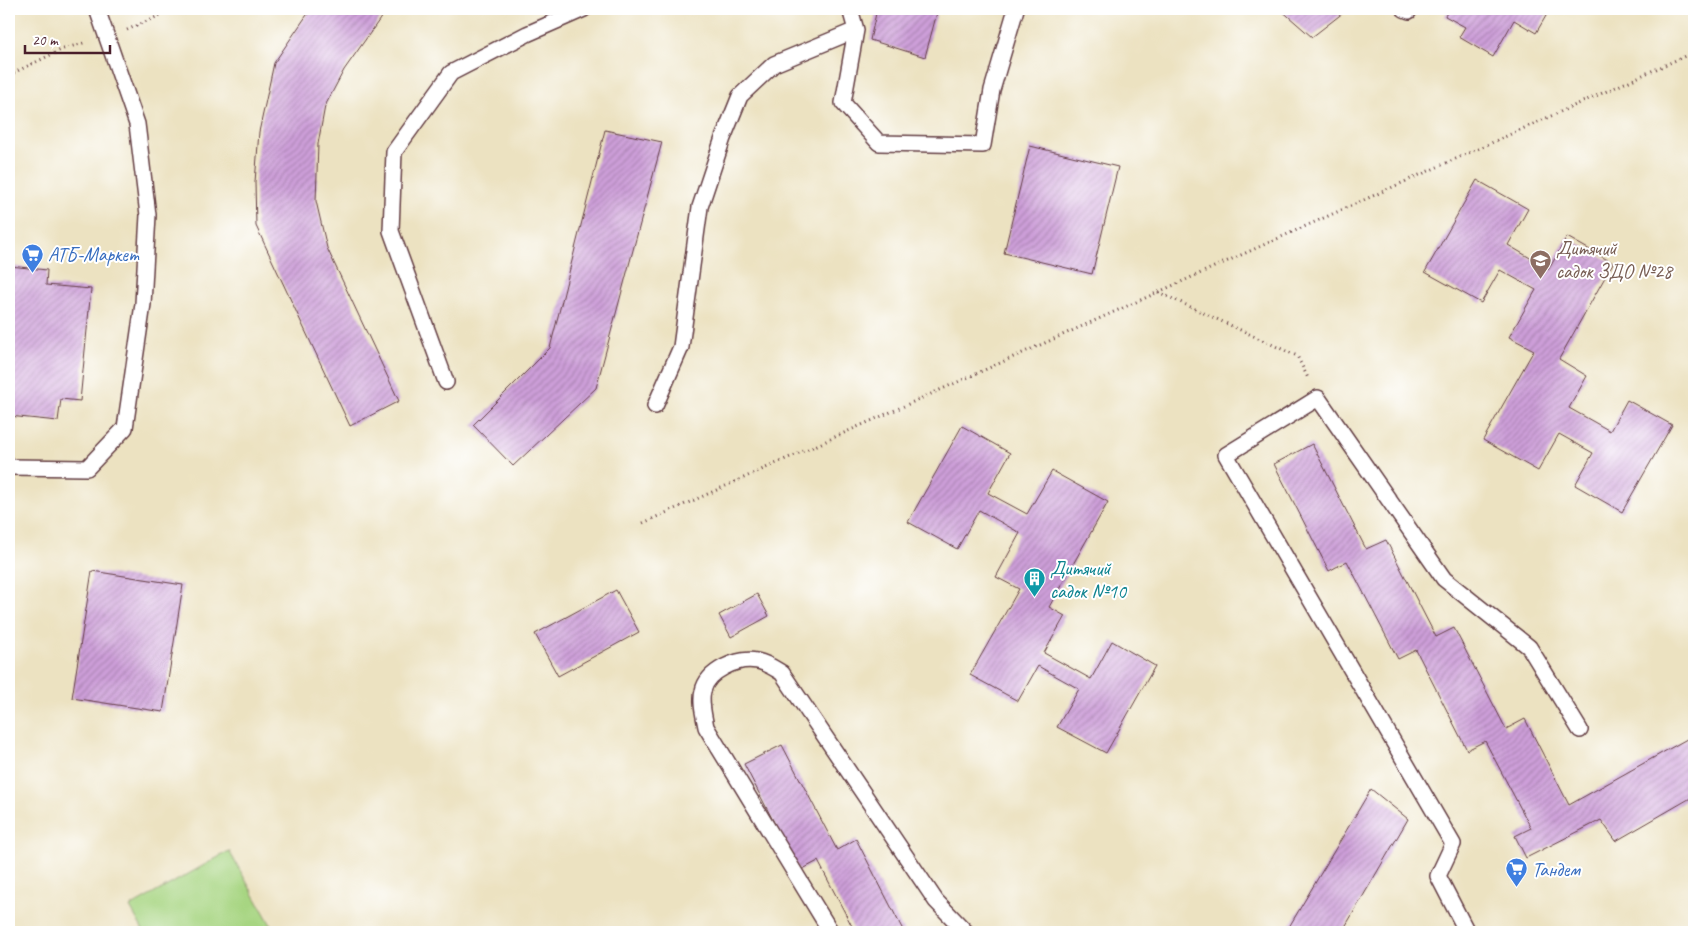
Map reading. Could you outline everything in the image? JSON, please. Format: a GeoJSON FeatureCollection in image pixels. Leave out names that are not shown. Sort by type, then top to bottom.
{"type":"FeatureCollection","features":[{"type":"Feature","properties":{"kind":"lane"},"geometry":{"type":"LineString","coordinates":[[9,467],[87,468],[125,428],[143,304],[148,215],[137,124],[97,9]]}},
{"type":"Feature","properties":{"kind":"lane"},"geometry":{"type":"LineString","coordinates":[[446,382],[391,231],[394,152],[451,73],[527,34],[584,9]]}},
{"type":"Feature","properties":{"kind":"lane"},"geometry":{"type":"LineString","coordinates":[[850,9],[856,30],[843,103],[879,143],[982,145],[992,90],[1016,9]]}},
{"type":"Feature","properties":{"kind":"lane"},"geometry":{"type":"LineString","coordinates":[[1404,9],[1409,11],[1410,9]]}},
{"type":"Feature","properties":{"kind":"lane"},"geometry":{"type":"LineString","coordinates":[[655,406],[681,347],[700,208],[723,138],[740,96],[774,64],[856,30]]}},
{"type":"Feature","properties":{"kind":"lane"},"geometry":{"type":"LineString","coordinates":[[1467,932],[1438,876],[1453,844],[1226,455],[1318,398],[1444,579],[1529,647],[1580,730]]}},
{"type":"Feature","properties":{"kind":"lane"},"geometry":{"type":"LineString","coordinates":[[831,932],[706,727],[702,708],[702,690],[712,675],[741,661],[757,660],[782,673],[936,901],[966,932]]}},
{"type":"Feature","properties":{"kind":"path"},"geometry":{"type":"LineString","coordinates":[[643,523],[1694,52]]}},
{"type":"Feature","properties":{"kind":"path"},"geometry":{"type":"LineString","coordinates":[[1158,292],[1297,356],[1318,398]]}},
{"type":"Feature","properties":{"kind":"green space"},"geometry":{"type":"Polygon","coordinates":[[[229,851],[275,932],[144,932],[130,907],[229,851]]]}},
{"type":"Feature","properties":{"kind":"building"},"geometry":{"type":"Polygon","coordinates":[[[311,9],[387,9],[344,70],[325,106],[318,144],[316,201],[327,248],[399,401],[350,426],[256,226],[255,182],[259,132],[274,63],[311,9]]]}},
{"type":"Feature","properties":{"kind":"building"},"geometry":{"type":"Polygon","coordinates":[[[877,9],[938,9],[925,57],[870,40],[877,9]]]}},
{"type":"Feature","properties":{"kind":"building"},"geometry":{"type":"Polygon","coordinates":[[[1280,9],[1348,9],[1312,37],[1280,9]]]}},
{"type":"Feature","properties":{"kind":"building"},"geometry":{"type":"Polygon","coordinates":[[[1449,9],[1550,9],[1536,33],[1514,20],[1493,57],[1459,37],[1465,27],[1445,16],[1449,9]]]}},
{"type":"Feature","properties":{"kind":"building"},"geometry":{"type":"Polygon","coordinates":[[[605,130],[662,142],[596,388],[513,466],[473,425],[550,348],[605,130]]]}},
{"type":"Feature","properties":{"kind":"building"},"geometry":{"type":"Polygon","coordinates":[[[1030,146],[1118,167],[1092,274],[1004,253],[1030,146]]]}},
{"type":"Feature","properties":{"kind":"building"},"geometry":{"type":"Polygon","coordinates":[[[1477,180],[1528,209],[1508,245],[1549,269],[1567,237],[1613,263],[1559,359],[1587,376],[1569,408],[1610,431],[1627,400],[1672,425],[1622,512],[1575,485],[1593,453],[1559,434],[1538,471],[1483,440],[1534,350],[1509,337],[1536,290],[1500,270],[1481,303],[1425,272],[1477,180]]]}},
{"type":"Feature","properties":{"kind":"building"},"geometry":{"type":"Polygon","coordinates":[[[10,266],[47,270],[46,285],[91,289],[80,401],[61,399],[58,421],[9,416],[10,266]]]}},
{"type":"Feature","properties":{"kind":"building","name":"Дитячий садок №10"},"geometry":{"type":"Polygon","coordinates":[[[962,426],[1010,453],[988,493],[1027,514],[1052,471],[1108,502],[1049,607],[1065,616],[1044,653],[1091,679],[1112,641],[1155,666],[1106,753],[1057,727],[1079,689],[1038,666],[1018,701],[970,675],[1019,589],[996,577],[1020,533],[979,510],[957,549],[908,522],[962,426]]]}},
{"type":"Feature","properties":{"kind":"building"},"geometry":{"type":"Polygon","coordinates":[[[1312,444],[1366,549],[1386,540],[1436,637],[1454,628],[1506,729],[1525,719],[1569,805],[1694,735],[1694,796],[1616,841],[1601,820],[1526,858],[1515,836],[1531,828],[1485,741],[1467,750],[1416,650],[1398,659],[1347,561],[1329,571],[1274,464],[1312,444]]]}},
{"type":"Feature","properties":{"kind":"building"},"geometry":{"type":"Polygon","coordinates":[[[92,571],[183,585],[163,712],[72,698],[92,571]]]}},
{"type":"Feature","properties":{"kind":"building"},"geometry":{"type":"Polygon","coordinates":[[[616,590],[639,632],[558,676],[535,634],[616,590]]]}},
{"type":"Feature","properties":{"kind":"building"},"geometry":{"type":"Polygon","coordinates":[[[757,594],[769,616],[731,637],[719,615],[757,594]]]}},
{"type":"Feature","properties":{"kind":"building"},"geometry":{"type":"Polygon","coordinates":[[[782,745],[837,850],[856,839],[904,932],[855,932],[818,861],[799,871],[744,764],[782,745]]]}},
{"type":"Feature","properties":{"kind":"building"},"geometry":{"type":"Polygon","coordinates":[[[1371,789],[1408,819],[1342,932],[1286,932],[1371,789]]]}},
{"type":"Feature","properties":{"kind":"place","name":"АТБ-Маркет"},"geometry":{"type":"Point","coordinates":[32,273]}},
{"type":"Feature","properties":{"kind":"place","name":"Дитячий садок ЗДО №28"},"geometry":{"type":"Point","coordinates":[1540,279]}},
{"type":"Feature","properties":{"kind":"place","name":"Дитячий садок №10"},"geometry":{"type":"Point","coordinates":[1034,598]}},
{"type":"Feature","properties":{"kind":"place","name":"Тандем"},"geometry":{"type":"Point","coordinates":[1516,888]}}]}
